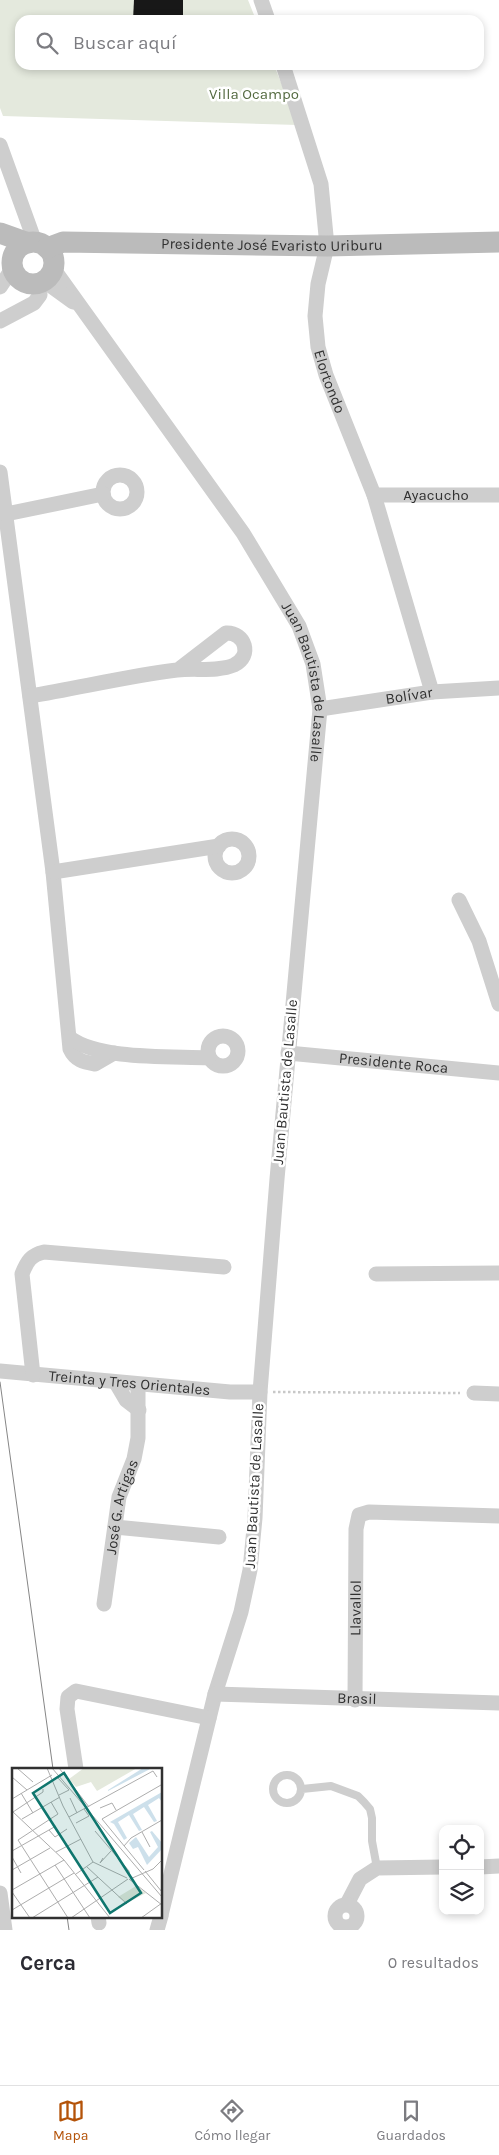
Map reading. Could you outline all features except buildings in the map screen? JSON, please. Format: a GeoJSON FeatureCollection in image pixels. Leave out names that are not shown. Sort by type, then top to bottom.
{"type":"FeatureCollection","features":[{"type":"Feature","properties":{"kind":"street"},"geometry":{"type":"LineString","coordinates":[[261,0],[266,15]]}},
{"type":"Feature","properties":{"kind":"street","name":"Elortondo"},"geometry":{"type":"LineString","coordinates":[[285,70],[321,184],[327,246],[318,284],[314,316],[318,347],[326,375],[374,495],[432,692]]}},
{"type":"Feature","properties":{"kind":"street"},"geometry":{"type":"LineString","coordinates":[[0,145],[23,214],[30,259],[40,295],[34,303],[0,321]]}},
{"type":"Feature","properties":{"kind":"street"},"geometry":{"type":"LineString","coordinates":[[0,233],[30,259]]}},
{"type":"Feature","properties":{"kind":"street","name":"Presidente José Evaristo Uriburu"},"geometry":{"type":"LineString","coordinates":[[30,259],[63,242],[327,246],[499,242]]}},
{"type":"Feature","properties":{"kind":"street"},"geometry":{"type":"LineString","coordinates":[[0,287],[30,259]]}},
{"type":"Feature","properties":{"kind":"street","name":"Juan Bautista de Lasalle"},"geometry":{"type":"LineString","coordinates":[[30,259],[82,309],[243,533],[299,626],[312,664],[320,709],[288,1054],[260,1392],[255,1518],[250,1570],[242,1612],[215,1694],[162,1911]]}},
{"type":"Feature","properties":{"kind":"street"},"geometry":{"type":"LineString","coordinates":[[0,472],[53,872],[70,1049],[73,1056],[82,1061],[95,1064],[114,1053],[210,1058]]}},
{"type":"Feature","properties":{"kind":"street"},"geometry":{"type":"LineString","coordinates":[[6,514],[103,494]]}},
{"type":"Feature","properties":{"kind":"street","name":"Ayacucho"},"geometry":{"type":"LineString","coordinates":[[374,495],[499,495]]}},
{"type":"Feature","properties":{"kind":"street"},"geometry":{"type":"LineString","coordinates":[[30,696],[178,670]]}},
{"type":"Feature","properties":{"kind":"street","name":"Bolívar"},"geometry":{"type":"LineString","coordinates":[[320,709],[432,692],[499,688]]}},
{"type":"Feature","properties":{"kind":"street"},"geometry":{"type":"LineString","coordinates":[[53,872],[219,846]]}},
{"type":"Feature","properties":{"kind":"street"},"geometry":{"type":"LineString","coordinates":[[459,900],[479,941],[499,1004]]}},
{"type":"Feature","properties":{"kind":"street","name":"Presidente Roca"},"geometry":{"type":"LineString","coordinates":[[288,1054],[499,1073]]}},
{"type":"Feature","properties":{"kind":"street"},"geometry":{"type":"LineString","coordinates":[[33,1374],[22,1274],[27,1262],[34,1254],[44,1252],[224,1267]]}},
{"type":"Feature","properties":{"kind":"street"},"geometry":{"type":"LineString","coordinates":[[376,1274],[499,1273]]}},
{"type":"Feature","properties":{"kind":"street","name":"Treinta y Tres Orientales"},"geometry":{"type":"LineString","coordinates":[[0,1371],[138,1385],[230,1392],[260,1392]]}},
{"type":"Feature","properties":{"kind":"street"},"geometry":{"type":"LineString","coordinates":[[116,1383],[126,1400],[139,1410]]}},
{"type":"Feature","properties":{"kind":"street","name":"José G. Artigas"},"geometry":{"type":"LineString","coordinates":[[104,1604],[119,1497],[134,1459],[139,1410],[138,1385]]}},
{"type":"Feature","properties":{"kind":"street"},"geometry":{"type":"LineString","coordinates":[[474,1393],[499,1394]]}},
{"type":"Feature","properties":{"kind":"street","name":"Llavallol"},"geometry":{"type":"LineString","coordinates":[[355,1700],[356,1529],[359,1516],[369,1512],[499,1516]]}},
{"type":"Feature","properties":{"kind":"street"},"geometry":{"type":"LineString","coordinates":[[115,1527],[219,1537]]}},
{"type":"Feature","properties":{"kind":"street"},"geometry":{"type":"LineString","coordinates":[[76,1768],[67,1709],[68,1697],[76,1691],[209,1718]]}},
{"type":"Feature","properties":{"kind":"street","name":"Brasil"},"geometry":{"type":"LineString","coordinates":[[215,1694],[355,1700],[499,1703]]}},
{"type":"Feature","properties":{"kind":"street"},"geometry":{"type":"LineString","coordinates":[[484,1867],[499,1866]]}},
{"type":"Feature","properties":{"kind":"street"},"geometry":{"type":"LineString","coordinates":[[347,1904],[360,1879],[378,1868],[439,1867]]}},
{"type":"Feature","properties":{"kind":"street"},"geometry":{"type":"LineString","coordinates":[[0,1893],[5,1930]]}},
{"type":"Feature","properties":{"kind":"lane"},"geometry":{"type":"LineString","coordinates":[[302,1790],[331,1786],[358,1796],[364,1802],[370,1809],[372,1818],[372,1841],[378,1868]]}},
{"type":"Feature","properties":{"kind":"path"},"geometry":{"type":"LineString","coordinates":[[260,1392],[474,1393]]}},
{"type":"Feature","properties":{"kind":"green space","name":"Villa Ocampo"},"geometry":{"type":"Polygon","coordinates":[[[0,0],[248,0],[254,15],[15,15],[15,70],[276,70],[298,125],[3,116],[0,108],[0,0]]]}},
{"type":"Feature","properties":{"kind":"tram line"},"geometry":{"type":"LineString","coordinates":[[0,1382],[53,1768]]}},
{"type":"Feature","properties":{"kind":"tram line"},"geometry":{"type":"LineString","coordinates":[[67,1918],[69,1930]]}}]}
